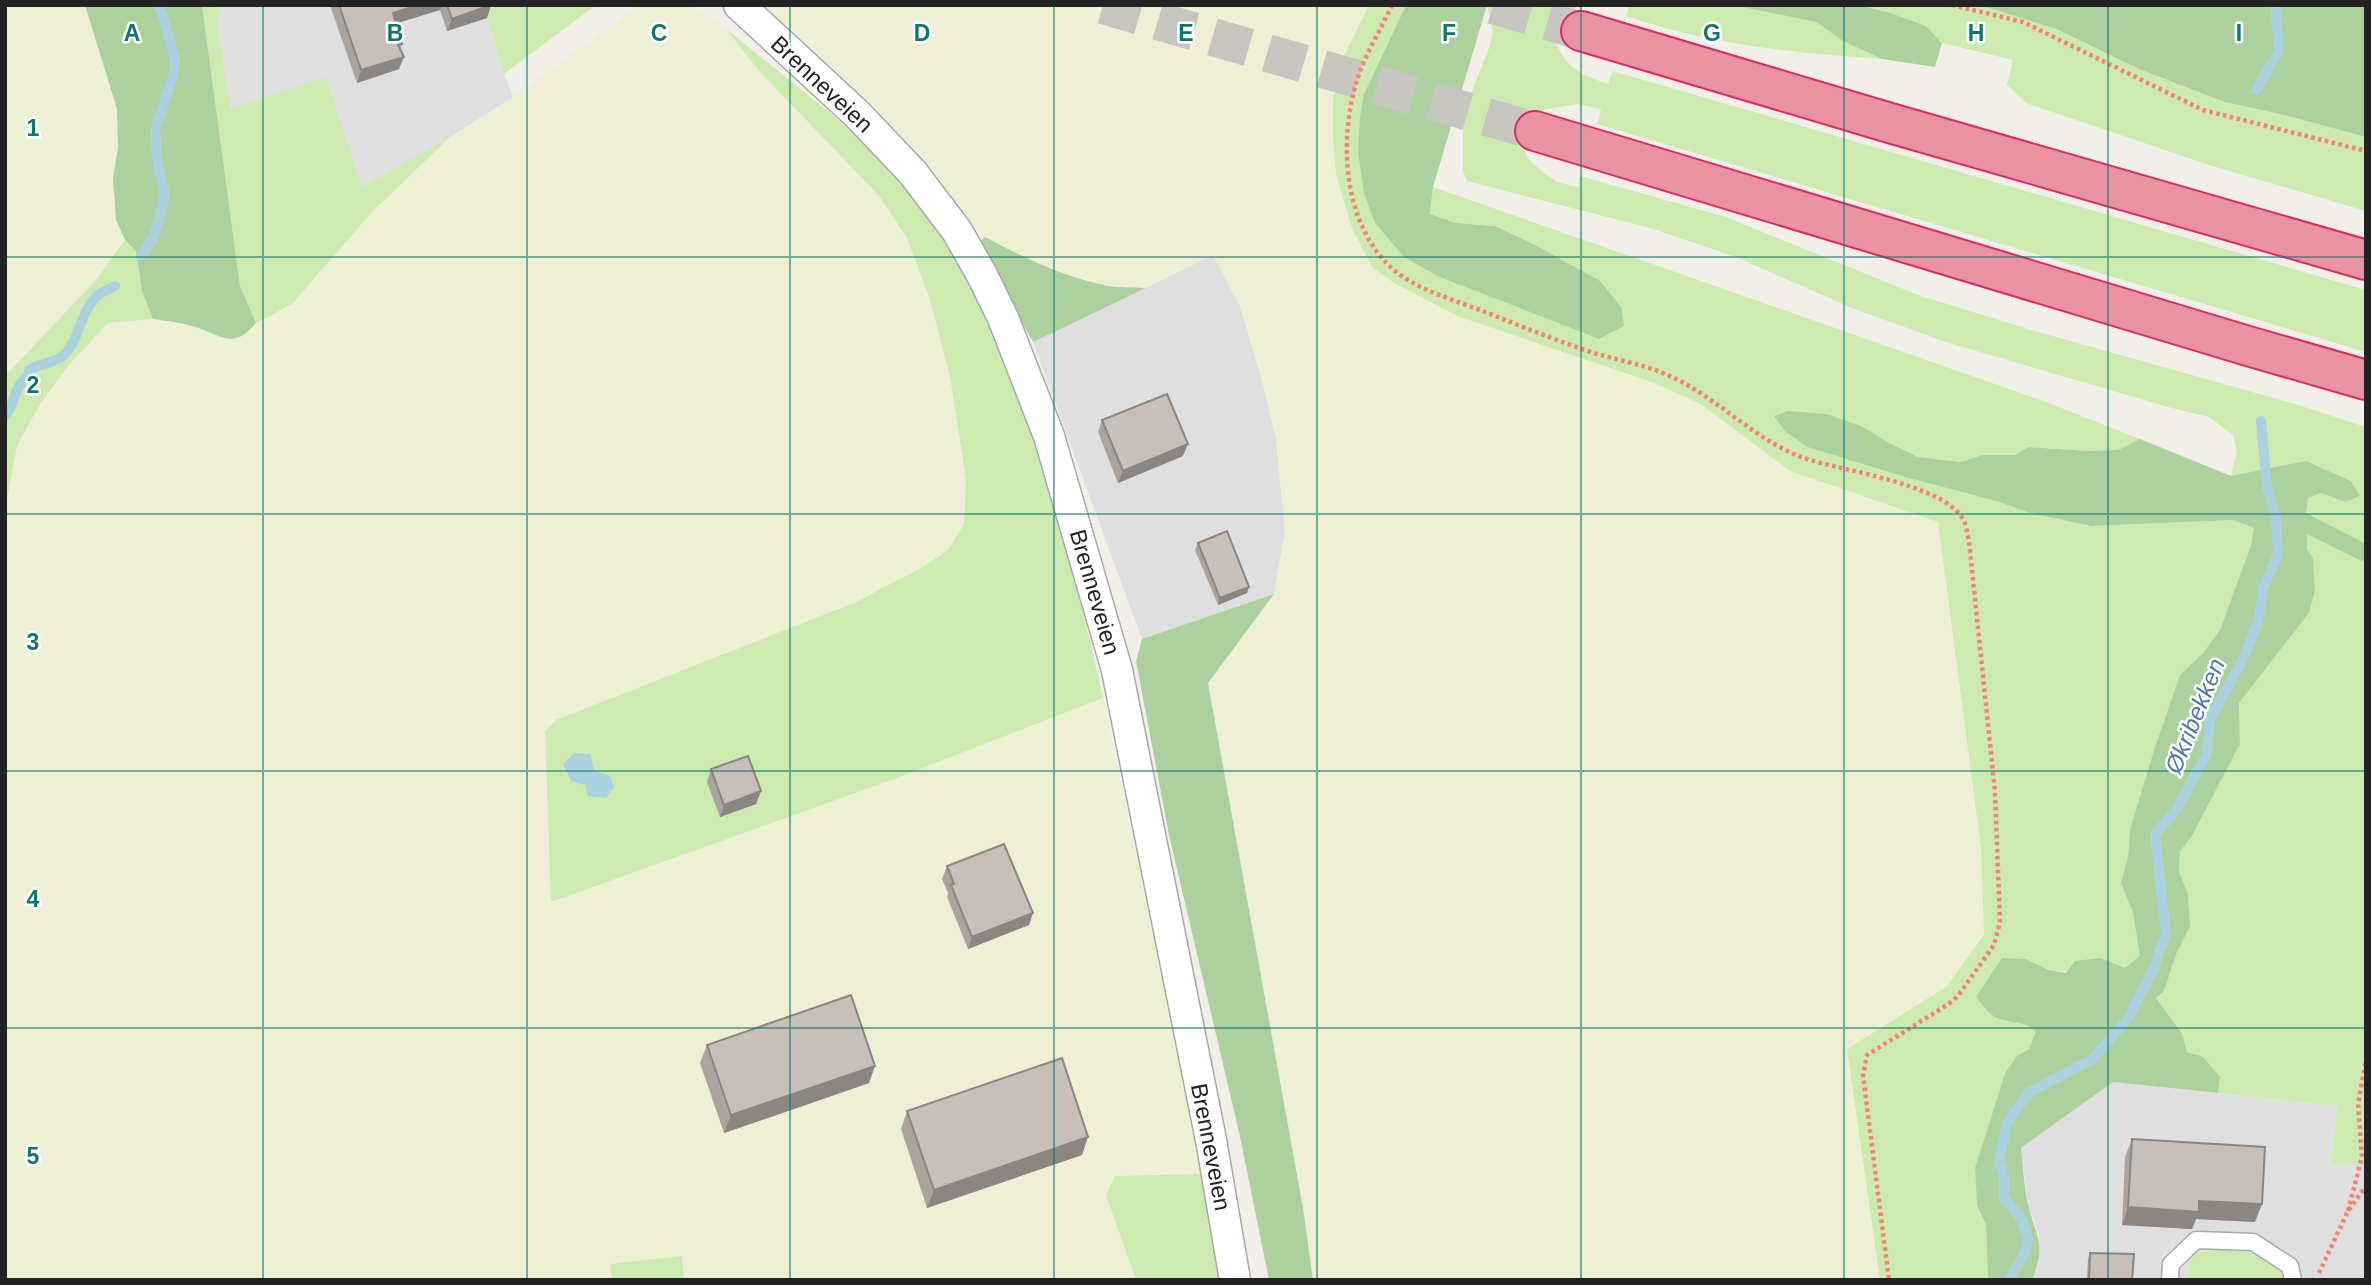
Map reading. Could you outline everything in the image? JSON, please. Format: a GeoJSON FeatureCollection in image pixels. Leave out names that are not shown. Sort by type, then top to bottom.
{"type":"FeatureCollection","features":[{"type":"Feature","properties":{"kind":"highway"},"geometry":{"type":"LineString","coordinates":[[1581,30],[1890,123],[2366,260]]}},
{"type":"Feature","properties":{"kind":"highway"},"geometry":{"type":"LineString","coordinates":[[1535,131],[2366,380]]}},
{"type":"Feature","properties":{"kind":"highway"},"geometry":{"type":"LineString","coordinates":[[2248,346],[2325,394],[2366,407]]}},
{"type":"Feature","properties":{"kind":"street","name":"Brenneveien"},"geometry":{"type":"LineString","coordinates":[[739,5],[858,115],[913,173],[957,231],[1003,318],[1044,424],[1117,670],[1211,1140],[1236,1280]]}},
{"type":"Feature","properties":{"kind":"lane"},"geometry":{"type":"LineString","coordinates":[[2170,1280],[2171,1264],[2196,1240],[2253,1242],[2290,1266],[2293,1280]]}},
{"type":"Feature","properties":{"kind":"path"},"geometry":{"type":"LineString","coordinates":[[1392,5],[1358,76],[1347,121],[1347,149],[1352,194],[1358,214],[1376,251],[1394,270],[1430,291],[1542,334],[1594,353],[1664,373],[1699,390],[1786,450],[1807,459],[1927,492],[1943,499],[1961,516],[1965,525],[1995,792],[2000,922],[1994,945],[1958,996],[1867,1055],[1863,1075],[1889,1280]]}},
{"type":"Feature","properties":{"kind":"path"},"geometry":{"type":"LineString","coordinates":[[1952,5],[2023,22],[2203,110],[2366,151]]}},
{"type":"Feature","properties":{"kind":"path"},"geometry":{"type":"LineString","coordinates":[[2316,1280],[2348,1211],[2362,1157],[2358,1104],[2366,1061]]}},
{"type":"Feature","properties":{"kind":"path"},"geometry":{"type":"LineString","coordinates":[[2348,1211],[2366,1186]]}},
{"type":"Feature","properties":{"kind":"shaded area"},"geometry":{"type":"Polygon","coordinates":[[[222,5],[483,5],[513,97],[362,188],[231,109],[217,21],[222,5]]]}},
{"type":"Feature","properties":{"kind":"shaded area"},"geometry":{"type":"Polygon","coordinates":[[[1213,255],[1240,306],[1276,438],[1285,532],[1274,594],[1142,639],[1033,342],[1213,255]]]}},
{"type":"Feature","properties":{"kind":"shaded area"},"geometry":{"type":"Polygon","coordinates":[[[2113,1082],[2337,1106],[2331,1164],[2366,1162],[2366,1280],[2032,1280],[2039,1262],[2039,1235],[2028,1204],[2021,1148],[2113,1082]]]}},
{"type":"Feature","properties":{"kind":"green space"},"geometry":{"type":"Polygon","coordinates":[[[5,5],[85,5],[117,109],[118,147],[113,178],[116,220],[125,240],[97,279],[5,376],[5,5]]]}},
{"type":"Feature","properties":{"kind":"green space"},"geometry":{"type":"Polygon","coordinates":[[[85,5],[202,5],[240,286],[256,323],[240,337],[226,338],[187,325],[153,319],[142,291],[136,251],[125,240],[116,220],[113,178],[118,147],[117,109],[85,5]]]}},
{"type":"Feature","properties":{"kind":"green space"},"geometry":{"type":"Polygon","coordinates":[[[202,5],[222,5],[217,21],[231,109],[326,77],[362,187],[449,138],[372,212],[292,304],[256,323],[240,286],[202,5]]]}},
{"type":"Feature","properties":{"kind":"green space"},"geometry":{"type":"Polygon","coordinates":[[[483,5],[596,5],[504,74],[483,5]]]}},
{"type":"Feature","properties":{"kind":"green space"},"geometry":{"type":"Polygon","coordinates":[[[640,5],[691,5],[726,29],[760,72],[880,197],[907,238],[930,300],[950,377],[966,479],[964,524],[948,550],[923,567],[856,602],[556,720],[551,901],[897,778],[1103,698],[1202,1174],[1106,1195],[1136,1280],[684,1280],[682,1257],[611,1264],[612,1280],[5,1280],[5,510],[17,446],[40,404],[68,366],[108,323],[153,319],[192,326],[224,339],[246,335],[256,323],[292,303],[372,212],[449,138],[513,97],[640,5]]]}},
{"type":"Feature","properties":{"kind":"green space"},"geometry":{"type":"Polygon","coordinates":[[[757,5],[1369,5],[1342,60],[1333,99],[1649,381],[1701,404],[1790,471],[1938,522],[1981,848],[1984,935],[1946,987],[1847,1049],[1880,1280],[1313,1280],[1303,1208],[1208,682],[1274,594],[1285,532],[1276,438],[1240,306],[1213,255],[1146,288],[1110,287],[1033,263],[985,237],[757,5]]]}},
{"type":"Feature","properties":{"kind":"green space"},"geometry":{"type":"Polygon","coordinates":[[[1369,5],[1406,5],[1364,94],[1404,257],[1437,276],[1599,339],[1558,258],[1495,226],[1456,223],[1430,214],[1433,187],[2046,402],[2140,439],[2118,450],[2028,447],[2015,455],[1982,455],[1961,462],[1918,457],[1889,444],[1807,447],[2030,513],[2091,526],[2233,520],[2254,528],[2251,545],[2220,630],[2203,653],[2180,676],[2130,829],[2128,856],[2121,883],[2133,913],[2140,956],[2125,969],[2100,958],[2063,971],[2048,969],[2026,959],[1990,1014],[2027,1025],[2037,1032],[2029,1049],[2017,1056],[2005,1073],[1975,1168],[1977,1205],[1986,1225],[1988,1280],[1880,1280],[1847,1049],[1946,987],[1984,935],[1981,848],[1938,522],[1790,471],[1701,404],[1649,381],[1460,317],[1394,283],[1372,267],[1352,228],[1336,174],[1333,137],[1333,99],[1342,60],[1369,5]]]}},
{"type":"Feature","properties":{"kind":"green space"},"geometry":{"type":"Polygon","coordinates":[[[1406,5],[1487,5],[1433,187],[1430,214],[1456,223],[1495,226],[1600,281],[1621,307],[1624,326],[1599,339],[1437,276],[1404,257],[1375,223],[1364,193],[1358,152],[1360,117],[1364,94],[1406,5]]]}},
{"type":"Feature","properties":{"kind":"green space"},"geometry":{"type":"Polygon","coordinates":[[[1487,5],[1582,5],[1558,19],[1555,40],[1572,67],[1608,84],[1613,71],[2366,290],[2366,352],[1597,124],[1601,109],[1578,104],[1547,109],[1531,116],[1521,134],[1522,145],[1529,160],[1557,182],[1578,187],[1580,176],[1726,217],[1918,295],[2366,427],[2366,544],[2306,513],[2308,498],[2321,493],[2345,502],[2360,496],[2351,481],[2306,462],[2231,476],[2237,451],[2233,435],[2209,417],[1949,343],[1854,309],[1736,257],[1650,228],[1467,181],[1463,171],[1463,114],[1493,32],[1487,5]]]}},
{"type":"Feature","properties":{"kind":"green space"},"geometry":{"type":"Polygon","coordinates":[[[1629,5],[1732,5],[1816,22],[1843,41],[1882,59],[1817,54],[1721,41],[1626,16],[1629,5]]]}},
{"type":"Feature","properties":{"kind":"green space"},"geometry":{"type":"Polygon","coordinates":[[[1732,5],[1858,5],[1926,26],[1942,43],[1935,67],[1882,59],[1843,41],[1816,22],[1732,5]]]}},
{"type":"Feature","properties":{"kind":"green space"},"geometry":{"type":"Polygon","coordinates":[[[1858,5],[1980,5],[2056,29],[2139,69],[2223,102],[2366,137],[2366,211],[2209,165],[2026,103],[2007,85],[2013,60],[1942,43],[1926,26],[1858,5]]]}},
{"type":"Feature","properties":{"kind":"green space"},"geometry":{"type":"Polygon","coordinates":[[[1980,5],[2366,5],[2366,137],[2224,102],[2139,69],[2056,29],[1980,5]]]}},
{"type":"Feature","properties":{"kind":"green space"},"geometry":{"type":"Polygon","coordinates":[[[726,29],[834,116],[901,177],[969,276],[1029,426],[1081,602],[1103,698],[897,778],[551,902],[545,731],[556,720],[856,602],[923,567],[948,550],[964,524],[966,479],[950,377],[930,300],[907,238],[880,197],[760,72],[726,29]]]}},
{"type":"Feature","properties":{"kind":"green space"},"geometry":{"type":"Polygon","coordinates":[[[985,237],[1076,278],[1108,286],[1146,288],[1033,342],[978,244],[985,237]]]}},
{"type":"Feature","properties":{"kind":"green space"},"geometry":{"type":"Polygon","coordinates":[[[125,240],[136,251],[142,291],[153,319],[108,323],[68,366],[40,404],[17,446],[5,510],[5,376],[97,279],[125,240]]]}},
{"type":"Feature","properties":{"kind":"green space"},"geometry":{"type":"Polygon","coordinates":[[[1788,411],[1826,414],[1861,426],[1918,457],[1961,462],[1982,455],[2015,455],[2028,447],[2118,450],[2140,439],[2231,476],[2306,461],[2351,481],[2360,496],[2345,502],[2321,493],[2308,498],[2306,513],[2366,544],[2366,560],[2361,561],[2307,534],[2307,549],[2313,558],[2315,590],[2309,613],[2239,703],[2240,744],[2191,838],[2180,851],[2179,872],[2188,894],[2190,927],[2177,952],[2164,991],[2156,998],[2182,1033],[2187,1052],[2203,1057],[2220,1077],[2218,1093],[2113,1082],[2021,1148],[2027,1197],[2039,1241],[2039,1257],[2032,1280],[1988,1280],[1986,1225],[1977,1205],[1975,1168],[2005,1073],[2017,1056],[2029,1049],[2036,1032],[2024,1024],[1996,1018],[1976,997],[2002,958],[2026,959],[2049,970],[2066,973],[2075,961],[2100,958],[2125,968],[2140,956],[2133,913],[2121,883],[2128,856],[2130,829],[2180,675],[2203,653],[2220,630],[2251,545],[2254,528],[2233,520],[2091,526],[2030,513],[1807,447],[1785,431],[1774,416],[1788,411]]]}},
{"type":"Feature","properties":{"kind":"green space"},"geometry":{"type":"Polygon","coordinates":[[[2307,533],[2361,561],[2366,560],[2366,1162],[2331,1165],[2337,1106],[2218,1093],[2220,1077],[2187,1053],[2182,1032],[2156,998],[2164,991],[2177,952],[2190,927],[2188,894],[2179,873],[2180,851],[2191,838],[2240,744],[2239,703],[2309,613],[2315,589],[2313,558],[2307,549],[2307,533]]]}},
{"type":"Feature","properties":{"kind":"green space"},"geometry":{"type":"Polygon","coordinates":[[[1274,594],[1208,683],[1303,1208],[1313,1280],[1269,1280],[1239,1132],[1169,835],[1136,661],[1142,639],[1274,594]]]}},
{"type":"Feature","properties":{"kind":"green space"},"geometry":{"type":"Polygon","coordinates":[[[1202,1174],[1222,1280],[1136,1280],[1106,1195],[1115,1176],[1202,1174]]]}},
{"type":"Feature","properties":{"kind":"green space"},"geometry":{"type":"Polygon","coordinates":[[[2220,1247],[2266,1260],[2286,1280],[2186,1280],[2193,1255],[2220,1247]]]}},
{"type":"Feature","properties":{"kind":"green space"},"geometry":{"type":"Polygon","coordinates":[[[682,1256],[684,1280],[612,1280],[610,1264],[682,1256]]]}},
{"type":"Feature","properties":{"kind":"water"},"geometry":{"type":"Polygon","coordinates":[[[574,753],[590,754],[595,771],[610,776],[614,787],[606,798],[588,796],[585,785],[571,781],[563,764],[574,753]]]}},
{"type":"Feature","properties":{"kind":"building"},"geometry":{"type":"Polygon","coordinates":[[[339,5],[419,5],[393,13],[402,44],[398,45],[404,57],[361,70],[339,5]]]}},
{"type":"Feature","properties":{"kind":"building"},"geometry":{"type":"Polygon","coordinates":[[[447,5],[491,5],[452,19],[447,5]]]}},
{"type":"Feature","properties":{"kind":"building"},"geometry":{"type":"Polygon","coordinates":[[[1167,394],[1188,444],[1123,471],[1102,420],[1167,394]]]}},
{"type":"Feature","properties":{"kind":"building"},"geometry":{"type":"Polygon","coordinates":[[[1227,531],[1249,587],[1220,598],[1198,543],[1227,531]]]}},
{"type":"Feature","properties":{"kind":"building"},"geometry":{"type":"Polygon","coordinates":[[[748,756],[761,791],[724,805],[711,769],[748,756]]]}},
{"type":"Feature","properties":{"kind":"building"},"geometry":{"type":"Polygon","coordinates":[[[1004,844],[1033,913],[972,937],[951,885],[954,884],[947,866],[1004,844]]]}},
{"type":"Feature","properties":{"kind":"building"},"geometry":{"type":"Polygon","coordinates":[[[851,995],[875,1066],[731,1115],[707,1045],[851,995]]]}},
{"type":"Feature","properties":{"kind":"building"},"geometry":{"type":"Polygon","coordinates":[[[1062,1058],[1088,1137],[934,1190],[907,1111],[1062,1058]]]}},
{"type":"Feature","properties":{"kind":"building"},"geometry":{"type":"Polygon","coordinates":[[[2132,1139],[2265,1147],[2262,1204],[2199,1201],[2199,1212],[2128,1207],[2132,1139]]]}},
{"type":"Feature","properties":{"kind":"building"},"geometry":{"type":"Polygon","coordinates":[[[2090,1253],[2134,1254],[2132,1280],[2089,1280],[2090,1253]]]}},
{"type":"Feature","properties":{"kind":"waterway"},"geometry":{"type":"LineString","coordinates":[[141,256],[154,237],[165,195],[158,164],[155,131],[174,73],[175,58],[159,5]]}},
{"type":"Feature","properties":{"kind":"waterway","name":"Økribekken"},"geometry":{"type":"LineString","coordinates":[[2256,90],[2279,51],[2275,5]]}},
{"type":"Feature","properties":{"kind":"waterway"},"geometry":{"type":"LineString","coordinates":[[5,416],[17,390],[30,374],[29,370],[64,355],[91,303],[100,294],[115,286]]}},
{"type":"Feature","properties":{"kind":"waterway","name":"Økribekken"},"geometry":{"type":"LineString","coordinates":[[2008,1280],[2024,1255],[2028,1239],[2022,1220],[2004,1198],[2004,1177],[1999,1161],[2007,1123],[2028,1093],[2093,1059],[2128,1018],[2154,968],[2166,932],[2155,835],[2177,808],[2207,754],[2210,720],[2242,661],[2258,623],[2263,588],[2278,554],[2276,519],[2267,486],[2261,421]]}},
{"type":"Feature","properties":{"kind":"tunnel"},"geometry":{"type":"LineString","coordinates":[[1103,5],[1535,131]]}},
{"type":"Feature","properties":{"kind":"tunnel"},"geometry":{"type":"LineString","coordinates":[[1493,5],[1581,31]]}}]}
